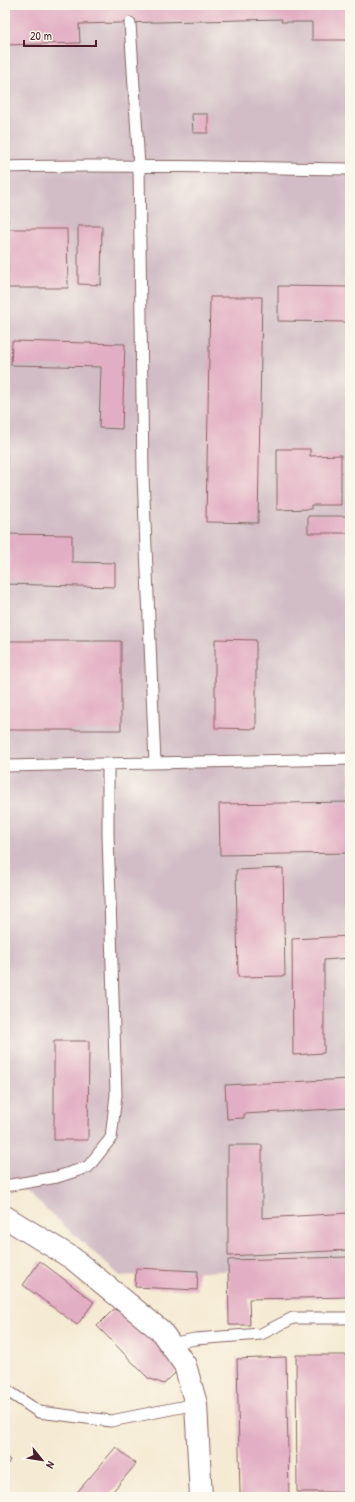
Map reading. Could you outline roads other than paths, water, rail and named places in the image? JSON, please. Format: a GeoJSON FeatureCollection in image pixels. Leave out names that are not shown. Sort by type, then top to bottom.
{"type":"FeatureCollection","features":[{"type":"Feature","properties":{"kind":"street"},"geometry":{"type":"LineString","coordinates":[[5,1217],[72,1258],[162,1331],[185,1365],[196,1404],[201,1497]]}},
{"type":"Feature","properties":{"kind":"lane"},"geometry":{"type":"LineString","coordinates":[[130,23],[139,166],[143,475],[155,763]]}},
{"type":"Feature","properties":{"kind":"lane"},"geometry":{"type":"LineString","coordinates":[[5,167],[101,165],[350,169]]}},
{"type":"Feature","properties":{"kind":"lane"},"geometry":{"type":"LineString","coordinates":[[5,766],[350,759]]}},
{"type":"Feature","properties":{"kind":"lane"},"geometry":{"type":"LineString","coordinates":[[5,1186],[57,1177],[88,1167],[112,1138],[116,1095],[108,834],[108,764]]}},
{"type":"Feature","properties":{"kind":"lane"},"geometry":{"type":"LineString","coordinates":[[170,1344],[196,1339],[261,1334],[293,1318],[350,1318]]}},
{"type":"Feature","properties":{"kind":"lane"},"geometry":{"type":"LineString","coordinates":[[5,1389],[39,1412],[112,1421],[196,1404]]}}]}
